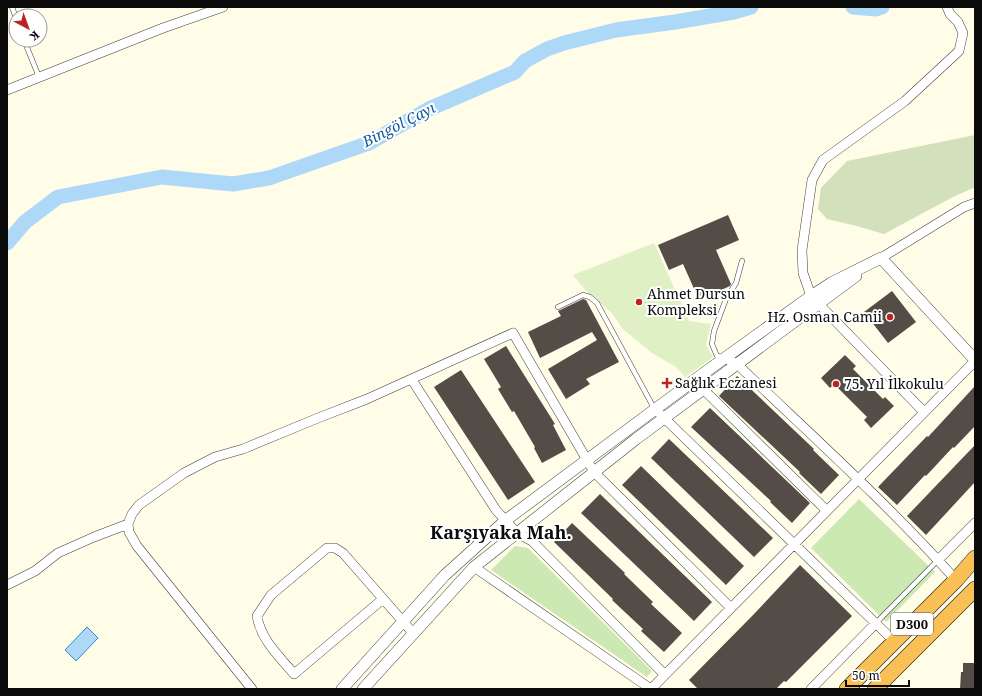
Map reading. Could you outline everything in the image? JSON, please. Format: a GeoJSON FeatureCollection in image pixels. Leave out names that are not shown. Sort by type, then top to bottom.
{"type":"FeatureCollection","features":[{"type":"Feature","properties":{"kind":"highway","name":"D300"},"geometry":{"type":"LineString","coordinates":[[847,689],[956,580],[975,558]]}},
{"type":"Feature","properties":{"kind":"highway","name":"D300"},"geometry":{"type":"LineString","coordinates":[[875,689],[975,589]]}},
{"type":"Feature","properties":{"kind":"street"},"geometry":{"type":"LineString","coordinates":[[7,90],[163,28],[223,7]]}},
{"type":"Feature","properties":{"kind":"street"},"geometry":{"type":"LineString","coordinates":[[924,412],[815,300],[803,273],[802,250],[812,180],[823,160],[905,101],[959,51],[963,34],[958,22],[949,10]]}},
{"type":"Feature","properties":{"kind":"street"},"geometry":{"type":"LineString","coordinates":[[362,689],[474,567],[594,472],[737,364],[815,300],[831,283],[881,258],[964,207],[975,203]]}},
{"type":"Feature","properties":{"kind":"street"},"geometry":{"type":"LineString","coordinates":[[474,567],[651,689],[975,360],[881,258]]}},
{"type":"Feature","properties":{"kind":"street"},"geometry":{"type":"LineString","coordinates":[[342,689],[445,575],[506,520],[725,358],[815,300]]}},
{"type":"Feature","properties":{"kind":"street"},"geometry":{"type":"LineString","coordinates":[[252,689],[136,546],[129,532],[128,524],[132,514],[139,505],[160,489],[184,473],[215,457],[243,449],[367,399],[412,380],[513,333],[594,472],[731,608]]}},
{"type":"Feature","properties":{"kind":"street"},"geometry":{"type":"LineString","coordinates":[[725,358],[737,364],[858,479],[956,580]]}},
{"type":"Feature","properties":{"kind":"street"},"geometry":{"type":"LineString","coordinates":[[412,380],[496,510],[517,533],[532,541],[665,675]]}},
{"type":"Feature","properties":{"kind":"street"},"geometry":{"type":"LineString","coordinates":[[703,389],[826,510]]}},
{"type":"Feature","properties":{"kind":"street"},"geometry":{"type":"LineString","coordinates":[[655,410],[894,642]]}},
{"type":"Feature","properties":{"kind":"street"},"geometry":{"type":"LineString","coordinates":[[938,560],[975,523]]}},
{"type":"Feature","properties":{"kind":"street"},"geometry":{"type":"LineString","coordinates":[[7,586],[35,571],[58,553],[128,524]]}},
{"type":"Feature","properties":{"kind":"street"},"geometry":{"type":"LineString","coordinates":[[383,599],[294,674],[268,643],[259,626],[257,616],[271,596],[327,548],[335,548],[343,553],[413,633]]}},
{"type":"Feature","properties":{"kind":"street"},"geometry":{"type":"LineString","coordinates":[[812,689],[876,624]]}},
{"type":"Feature","properties":{"kind":"lane"},"geometry":{"type":"LineString","coordinates":[[27,48],[38,77]]}},
{"type":"Feature","properties":{"kind":"lane"},"geometry":{"type":"LineString","coordinates":[[725,358],[717,356],[712,344],[714,331],[726,299],[736,283],[742,261]]}},
{"type":"Feature","properties":{"kind":"lane"},"geometry":{"type":"LineString","coordinates":[[558,307],[583,295],[590,297],[597,303],[655,410]]}},
{"type":"Feature","properties":{"kind":"lane"},"geometry":{"type":"LineString","coordinates":[[876,624],[938,560]]}},
{"type":"Feature","properties":{"kind":"green space"},"geometry":{"type":"Polygon","coordinates":[[[975,135],[975,187],[951,198],[884,234],[827,219],[818,209],[821,188],[847,161],[975,135]]]}},
{"type":"Feature","properties":{"kind":"green space","name":"Ahmet Dursun Kompleksi"},"geometry":{"type":"Polygon","coordinates":[[[654,243],[689,321],[711,324],[706,345],[713,357],[685,377],[676,367],[652,353],[623,329],[611,312],[586,291],[573,275],[654,243]]]}},
{"type":"Feature","properties":{"kind":"green space"},"geometry":{"type":"Polygon","coordinates":[[[859,499],[935,572],[886,622],[811,548],[859,499]]]}},
{"type":"Feature","properties":{"kind":"green space"},"geometry":{"type":"Polygon","coordinates":[[[515,546],[528,548],[652,671],[647,677],[491,570],[515,546]]]}},
{"type":"Feature","properties":{"kind":"water"},"geometry":{"type":"Polygon","coordinates":[[[87,627],[98,638],[76,661],[65,650],[87,627]]]}},
{"type":"Feature","properties":{"kind":"building"},"geometry":{"type":"Polygon","coordinates":[[[728,215],[739,240],[716,250],[731,284],[730,286],[699,300],[683,264],[669,270],[658,245],[728,215]]]}},
{"type":"Feature","properties":{"kind":"building","name":"Hz. Osman Camii"},"geometry":{"type":"Polygon","coordinates":[[[892,291],[916,322],[888,343],[864,312],[892,291]]]}},
{"type":"Feature","properties":{"kind":"building"},"geometry":{"type":"Polygon","coordinates":[[[583,299],[586,300],[619,362],[586,379],[590,384],[566,399],[548,369],[597,340],[592,332],[540,358],[528,332],[561,316],[558,311],[583,299]]]}},
{"type":"Feature","properties":{"kind":"building"},"geometry":{"type":"Polygon","coordinates":[[[506,346],[555,424],[553,425],[566,450],[542,463],[534,448],[535,447],[514,411],[512,412],[498,389],[501,387],[484,359],[506,346]]]}},
{"type":"Feature","properties":{"kind":"building"},"geometry":{"type":"Polygon","coordinates":[[[845,355],[856,366],[853,369],[883,399],[885,397],[894,406],[871,428],[864,420],[867,417],[834,384],[830,388],[821,378],[845,355]]]}},
{"type":"Feature","properties":{"kind":"building"},"geometry":{"type":"Polygon","coordinates":[[[461,370],[535,482],[508,500],[434,387],[461,370]]]}},
{"type":"Feature","properties":{"kind":"building"},"geometry":{"type":"Polygon","coordinates":[[[737,376],[814,449],[813,450],[839,475],[821,494],[799,473],[800,472],[719,396],[737,376]]]}},
{"type":"Feature","properties":{"kind":"building"},"geometry":{"type":"Polygon","coordinates":[[[975,386],[975,426],[897,505],[878,487],[927,436],[928,437],[975,386]]]}},
{"type":"Feature","properties":{"kind":"building"},"geometry":{"type":"Polygon","coordinates":[[[710,408],[810,503],[792,523],[770,502],[771,501],[691,427],[710,408]]]}},
{"type":"Feature","properties":{"kind":"building"},"geometry":{"type":"Polygon","coordinates":[[[669,439],[773,538],[754,557],[651,458],[669,439]]]}},
{"type":"Feature","properties":{"kind":"building"},"geometry":{"type":"Polygon","coordinates":[[[975,445],[975,482],[926,535],[907,516],[975,445]]]}},
{"type":"Feature","properties":{"kind":"building"},"geometry":{"type":"Polygon","coordinates":[[[641,466],[744,566],[726,585],[622,485],[641,466]]]}},
{"type":"Feature","properties":{"kind":"building"},"geometry":{"type":"Polygon","coordinates":[[[600,494],[712,602],[694,621],[581,513],[600,494]]]}},
{"type":"Feature","properties":{"kind":"building"},"geometry":{"type":"Polygon","coordinates":[[[572,523],[625,573],[624,574],[653,602],[651,604],[682,633],[664,652],[641,631],[643,629],[612,600],[613,599],[554,542],[572,523]]]}},
{"type":"Feature","properties":{"kind":"building"},"geometry":{"type":"Polygon","coordinates":[[[800,565],[852,616],[786,682],[784,681],[776,689],[698,689],[689,680],[800,565]]]}},
{"type":"Feature","properties":{"kind":"building"},"geometry":{"type":"Polygon","coordinates":[[[963,663],[975,663],[975,689],[960,689],[963,663]]]}},
{"type":"Feature","properties":{"kind":"waterway","name":"Bingöl Çayı"},"geometry":{"type":"LineString","coordinates":[[7,243],[25,222],[58,197],[162,177],[233,184],[269,178],[369,143],[429,109],[515,72],[525,61],[547,49],[564,43],[616,30],[734,12],[751,7]]}},
{"type":"Feature","properties":{"kind":"waterway","name":"Bingöl Çayı"},"geometry":{"type":"LineString","coordinates":[[853,7],[876,9],[882,7]]}},
{"type":"Feature","properties":{"kind":"place","name":"Ahmet Dursun Kompleksi"},"geometry":{"type":"Point","coordinates":[639,302]}},
{"type":"Feature","properties":{"kind":"place","name":"Hz. Osman Camii"},"geometry":{"type":"Point","coordinates":[890,317]}},
{"type":"Feature","properties":{"kind":"place","name":"Sağlık Eczanesi"},"geometry":{"type":"Point","coordinates":[667,383]}},
{"type":"Feature","properties":{"kind":"place","name":"75. Yıl İlkokulu"},"geometry":{"type":"Point","coordinates":[836,384]}},
{"type":"Feature","properties":{"kind":"district","name":"Karşıyaka Mah."},"geometry":{"type":"Point","coordinates":[501,533]}}]}
